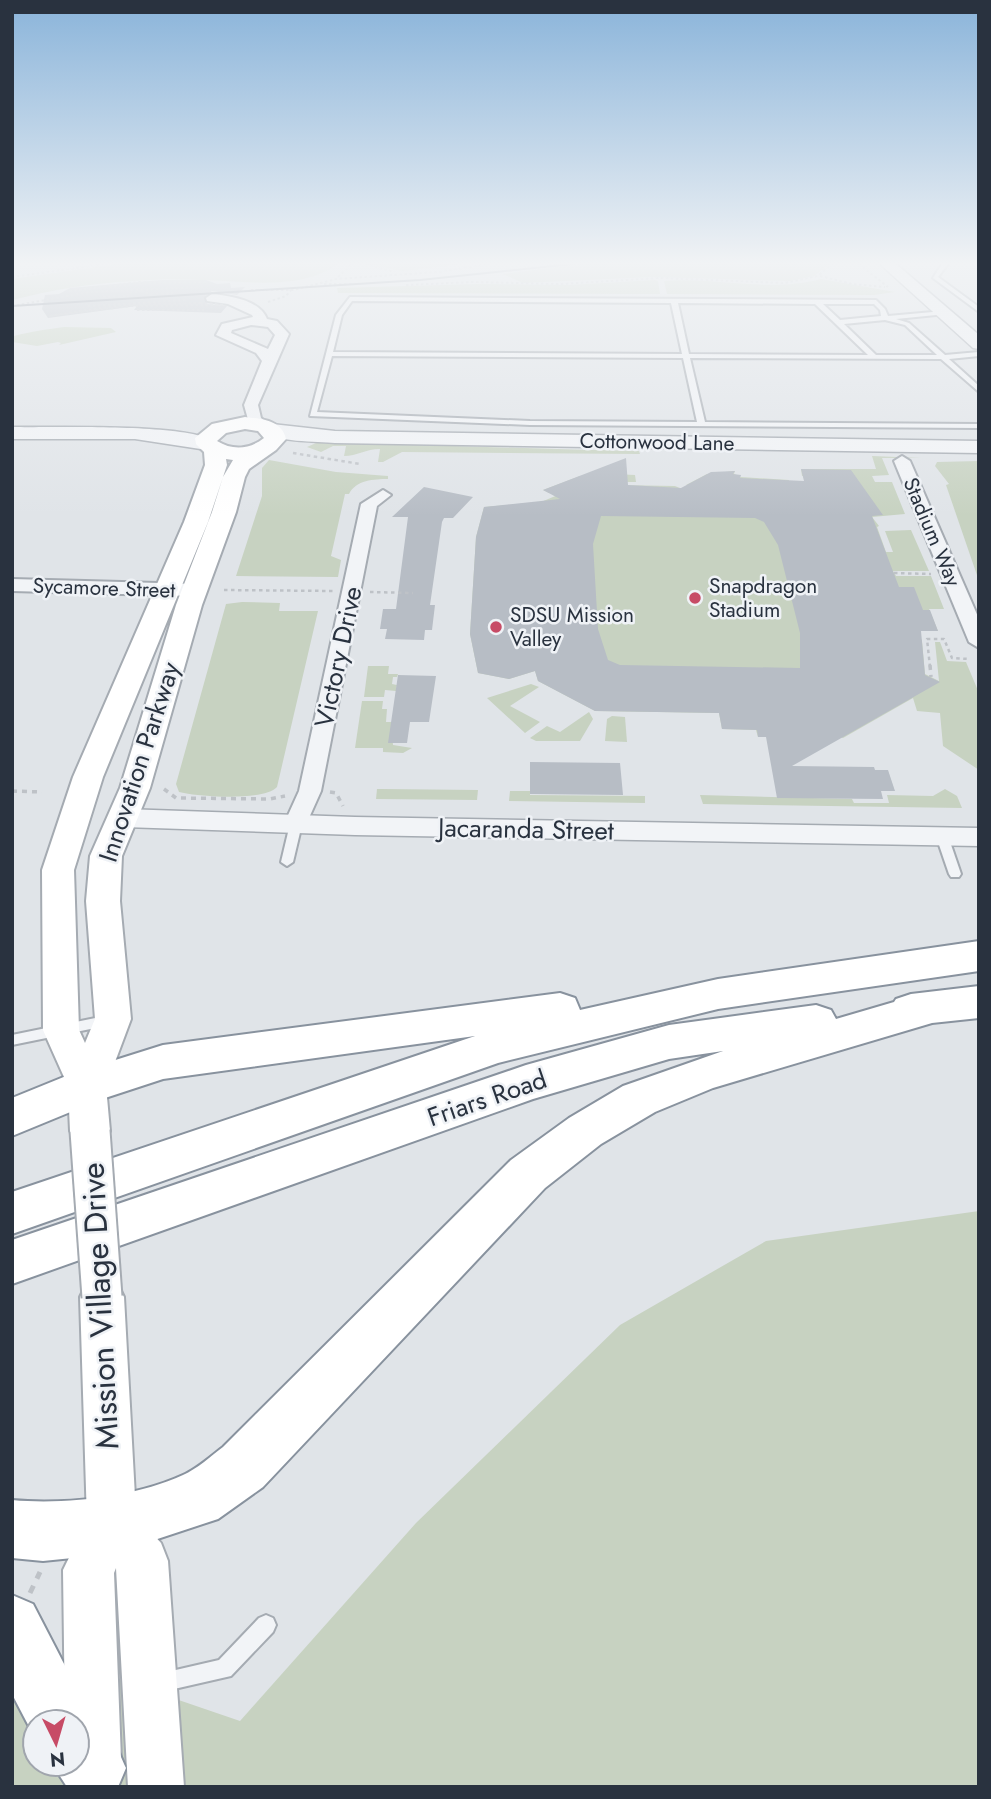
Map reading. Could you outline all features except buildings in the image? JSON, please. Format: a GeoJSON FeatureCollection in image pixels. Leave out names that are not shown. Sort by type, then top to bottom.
{"type":"FeatureCollection","features":[{"type":"Feature","properties":{"kind":"highway","name":"Friars Road"},"geometry":{"type":"LineString","coordinates":[[12,1213],[494,1047],[718,994],[979,956]]}},
{"type":"Feature","properties":{"kind":"highway"},"geometry":{"type":"LineString","coordinates":[[12,1118],[88,1086],[163,1062],[265,1046],[584,1005],[718,994]]}},
{"type":"Feature","properties":{"kind":"highway","name":"Friars Road"},"geometry":{"type":"LineString","coordinates":[[12,1262],[526,1083],[669,1042],[958,1004]]}},
{"type":"Feature","properties":{"kind":"highway"},"geometry":{"type":"LineString","coordinates":[[32,1547],[43,1532],[113,1525],[198,1499],[243,1467],[528,1174],[585,1131],[639,1099],[702,1074],[958,1004]]}},
{"type":"Feature","properties":{"kind":"highway"},"geometry":{"type":"LineString","coordinates":[[21,1609],[51,1708]]}},
{"type":"Feature","properties":{"kind":"main road"},"geometry":{"type":"LineString","coordinates":[[241,423],[265,438],[234,453],[216,437],[241,423]]}},
{"type":"Feature","properties":{"kind":"main road","name":"Innovation Parkway"},"geometry":{"type":"LineString","coordinates":[[88,1086],[113,1019],[103,878],[106,856],[124,818],[181,590],[214,473],[216,437]]}},
{"type":"Feature","properties":{"kind":"main road","name":"Innovation Parkway"},"geometry":{"type":"LineString","coordinates":[[88,1086],[61,1030],[56,887],[61,853],[73,817],[181,590],[224,512],[239,466],[265,438]]}},
{"type":"Feature","properties":{"kind":"main road","name":"Jacaranda Street"},"geometry":{"type":"LineString","coordinates":[[73,817],[124,818]]}},
{"type":"Feature","properties":{"kind":"main road","name":"Mission Village Drive"},"geometry":{"type":"LineString","coordinates":[[88,1086],[113,1525]]}},
{"type":"Feature","properties":{"kind":"main road"},"geometry":{"type":"LineString","coordinates":[[83,1708],[88,1570],[113,1525],[143,1561],[156,1787]]}},
{"type":"Feature","properties":{"kind":"street"},"geometry":{"type":"LineString","coordinates":[[256,348],[261,350],[269,361]]}},
{"type":"Feature","properties":{"kind":"street"},"geometry":{"type":"LineString","coordinates":[[12,433],[143,435],[186,439],[216,437],[251,405],[275,348]]}},
{"type":"Feature","properties":{"kind":"street"},"geometry":{"type":"LineString","coordinates":[[251,405],[254,420],[265,438]]}},
{"type":"Feature","properties":{"kind":"street","name":"Cottonwood Lane"},"geometry":{"type":"LineString","coordinates":[[265,438],[287,441],[335,437],[897,453],[979,447]]}},
{"type":"Feature","properties":{"kind":"street","name":"Stadium Way"},"geometry":{"type":"LineString","coordinates":[[897,453],[974,622],[979,642]]}},
{"type":"Feature","properties":{"kind":"street","name":"Victory Drive"},"geometry":{"type":"LineString","coordinates":[[296,824],[310,791],[369,504],[383,495]]}},
{"type":"Feature","properties":{"kind":"street","name":"Sycamore Street"},"geometry":{"type":"LineString","coordinates":[[12,585],[181,590]]}},
{"type":"Feature","properties":{"kind":"street","name":"Jacaranda Street"},"geometry":{"type":"LineString","coordinates":[[124,818],[296,824],[979,837]]}},
{"type":"Feature","properties":{"kind":"lane"},"geometry":{"type":"LineString","coordinates":[[330,348],[313,414],[530,423],[979,426]]}},
{"type":"Feature","properties":{"kind":"lane"},"geometry":{"type":"LineString","coordinates":[[685,348],[702,425]]}},
{"type":"Feature","properties":{"kind":"lane"},"geometry":{"type":"LineString","coordinates":[[865,348],[875,357]]}},
{"type":"Feature","properties":{"kind":"lane"},"geometry":{"type":"LineString","coordinates":[[934,348],[979,390]]}},
{"type":"Feature","properties":{"kind":"lane"},"geometry":{"type":"LineString","coordinates":[[328,354],[875,357],[979,354]]}},
{"type":"Feature","properties":{"kind":"lane"},"geometry":{"type":"LineString","coordinates":[[884,427],[897,453]]}},
{"type":"Feature","properties":{"kind":"lane"},"geometry":{"type":"LineString","coordinates":[[287,862],[296,824]]}},
{"type":"Feature","properties":{"kind":"lane"},"geometry":{"type":"LineString","coordinates":[[942,836],[955,874]]}},
{"type":"Feature","properties":{"kind":"lane"},"geometry":{"type":"LineString","coordinates":[[12,1040],[113,1019]]}},
{"type":"Feature","properties":{"kind":"lane"},"geometry":{"type":"LineString","coordinates":[[150,1684],[224,1670],[266,1625]]}},
{"type":"Feature","properties":{"kind":"path"},"geometry":{"type":"LineString","coordinates":[[310,457],[360,464]]}},
{"type":"Feature","properties":{"kind":"path"},"geometry":{"type":"LineString","coordinates":[[894,573],[934,574]]}},
{"type":"Feature","properties":{"kind":"path"},"geometry":{"type":"LineString","coordinates":[[224,590],[338,591]]}},
{"type":"Feature","properties":{"kind":"path"},"geometry":{"type":"LineString","coordinates":[[361,592],[413,593]]}},
{"type":"Feature","properties":{"kind":"path"},"geometry":{"type":"LineString","coordinates":[[931,677],[928,639],[944,639],[952,658],[969,659]]}},
{"type":"Feature","properties":{"kind":"path"},"geometry":{"type":"LineString","coordinates":[[164,789],[176,798],[270,799]]}},
{"type":"Feature","properties":{"kind":"path"},"geometry":{"type":"LineString","coordinates":[[12,791],[42,792]]}},
{"type":"Feature","properties":{"kind":"path"},"geometry":{"type":"LineString","coordinates":[[324,791],[336,793],[348,809]]}},
{"type":"Feature","properties":{"kind":"path"},"geometry":{"type":"LineString","coordinates":[[21,1609],[41,1569],[32,1547]]}},
{"type":"Feature","properties":{"kind":"green space"},"geometry":{"type":"Polygon","coordinates":[[[316,443],[639,451],[640,454],[402,452],[378,462],[380,449],[344,456],[346,446],[333,446],[321,452],[307,447],[316,443]]]}},
{"type":"Feature","properties":{"kind":"green space","name":"Snapdragon Stadium"},"geometry":{"type":"Polygon","coordinates":[[[872,456],[921,458],[882,458],[889,475],[872,476],[875,482],[892,482],[905,514],[872,517],[879,526],[877,527],[886,552],[893,552],[885,531],[911,530],[929,571],[893,571],[896,576],[931,576],[944,609],[929,609],[938,631],[918,631],[922,641],[925,674],[939,681],[935,642],[940,642],[947,661],[966,662],[979,693],[979,770],[943,746],[940,713],[917,711],[913,698],[843,738],[816,735],[758,737],[756,730],[722,729],[719,713],[595,711],[538,681],[535,671],[509,679],[478,673],[470,634],[476,537],[484,507],[541,502],[565,492],[549,493],[543,490],[580,476],[593,476],[593,473],[635,475],[636,482],[609,482],[614,485],[675,486],[682,489],[710,487],[686,485],[707,474],[735,471],[734,474],[741,477],[789,480],[788,484],[839,476],[802,476],[801,469],[876,469],[872,456]]]}},
{"type":"Feature","properties":{"kind":"green space"},"geometry":{"type":"Polygon","coordinates":[[[269,460],[336,472],[388,476],[388,479],[361,483],[349,494],[345,494],[331,556],[341,560],[338,577],[236,576],[262,496],[262,468],[269,460]]]}},
{"type":"Feature","properties":{"kind":"green space"},"geometry":{"type":"Polygon","coordinates":[[[979,461],[979,581],[946,485],[949,484],[935,466],[937,462],[979,461]]]}},
{"type":"Feature","properties":{"kind":"green space"},"geometry":{"type":"Polygon","coordinates":[[[280,603],[279,611],[318,611],[277,787],[247,796],[219,797],[179,792],[176,784],[226,604],[280,603]]]}},
{"type":"Feature","properties":{"kind":"green space"},"geometry":{"type":"Polygon","coordinates":[[[368,666],[389,666],[388,674],[398,674],[393,677],[392,684],[397,685],[396,691],[385,690],[384,697],[364,697],[368,666]]]}},
{"type":"Feature","properties":{"kind":"green space"},"geometry":{"type":"Polygon","coordinates":[[[531,684],[539,687],[510,706],[540,722],[525,733],[487,698],[531,684]]]}},
{"type":"Feature","properties":{"kind":"green space"},"geometry":{"type":"Polygon","coordinates":[[[362,701],[383,701],[382,709],[387,709],[386,722],[391,722],[393,745],[412,748],[403,753],[383,752],[383,748],[355,748],[362,701]]]}},
{"type":"Feature","properties":{"kind":"green space"},"geometry":{"type":"Polygon","coordinates":[[[589,712],[593,719],[580,741],[536,741],[530,738],[547,726],[560,732],[589,712]]]}},
{"type":"Feature","properties":{"kind":"green space"},"geometry":{"type":"Polygon","coordinates":[[[612,716],[625,717],[627,742],[605,741],[607,719],[612,716]]]}},
{"type":"Feature","properties":{"kind":"green space"},"geometry":{"type":"Polygon","coordinates":[[[377,789],[478,790],[477,800],[376,799],[377,789]]]}},
{"type":"Feature","properties":{"kind":"green space"},"geometry":{"type":"Polygon","coordinates":[[[945,789],[957,796],[962,808],[703,804],[700,795],[852,799],[854,803],[889,803],[887,795],[933,796],[945,789]]]}},
{"type":"Feature","properties":{"kind":"green space"},"geometry":{"type":"Polygon","coordinates":[[[510,791],[530,791],[530,795],[645,796],[645,803],[509,801],[510,791]]]}},
{"type":"Feature","properties":{"kind":"green space"},"geometry":{"type":"Polygon","coordinates":[[[979,1211],[979,1787],[12,1787],[12,1643],[240,1721],[416,1523],[620,1325],[766,1241],[979,1211]]]}},
{"type":"Feature","properties":{"kind":"place","name":"Snapdragon Stadium"},"geometry":{"type":"Point","coordinates":[695,598]}},
{"type":"Feature","properties":{"kind":"place","name":"SDSU Mission Valley"},"geometry":{"type":"Point","coordinates":[496,627]}}]}
